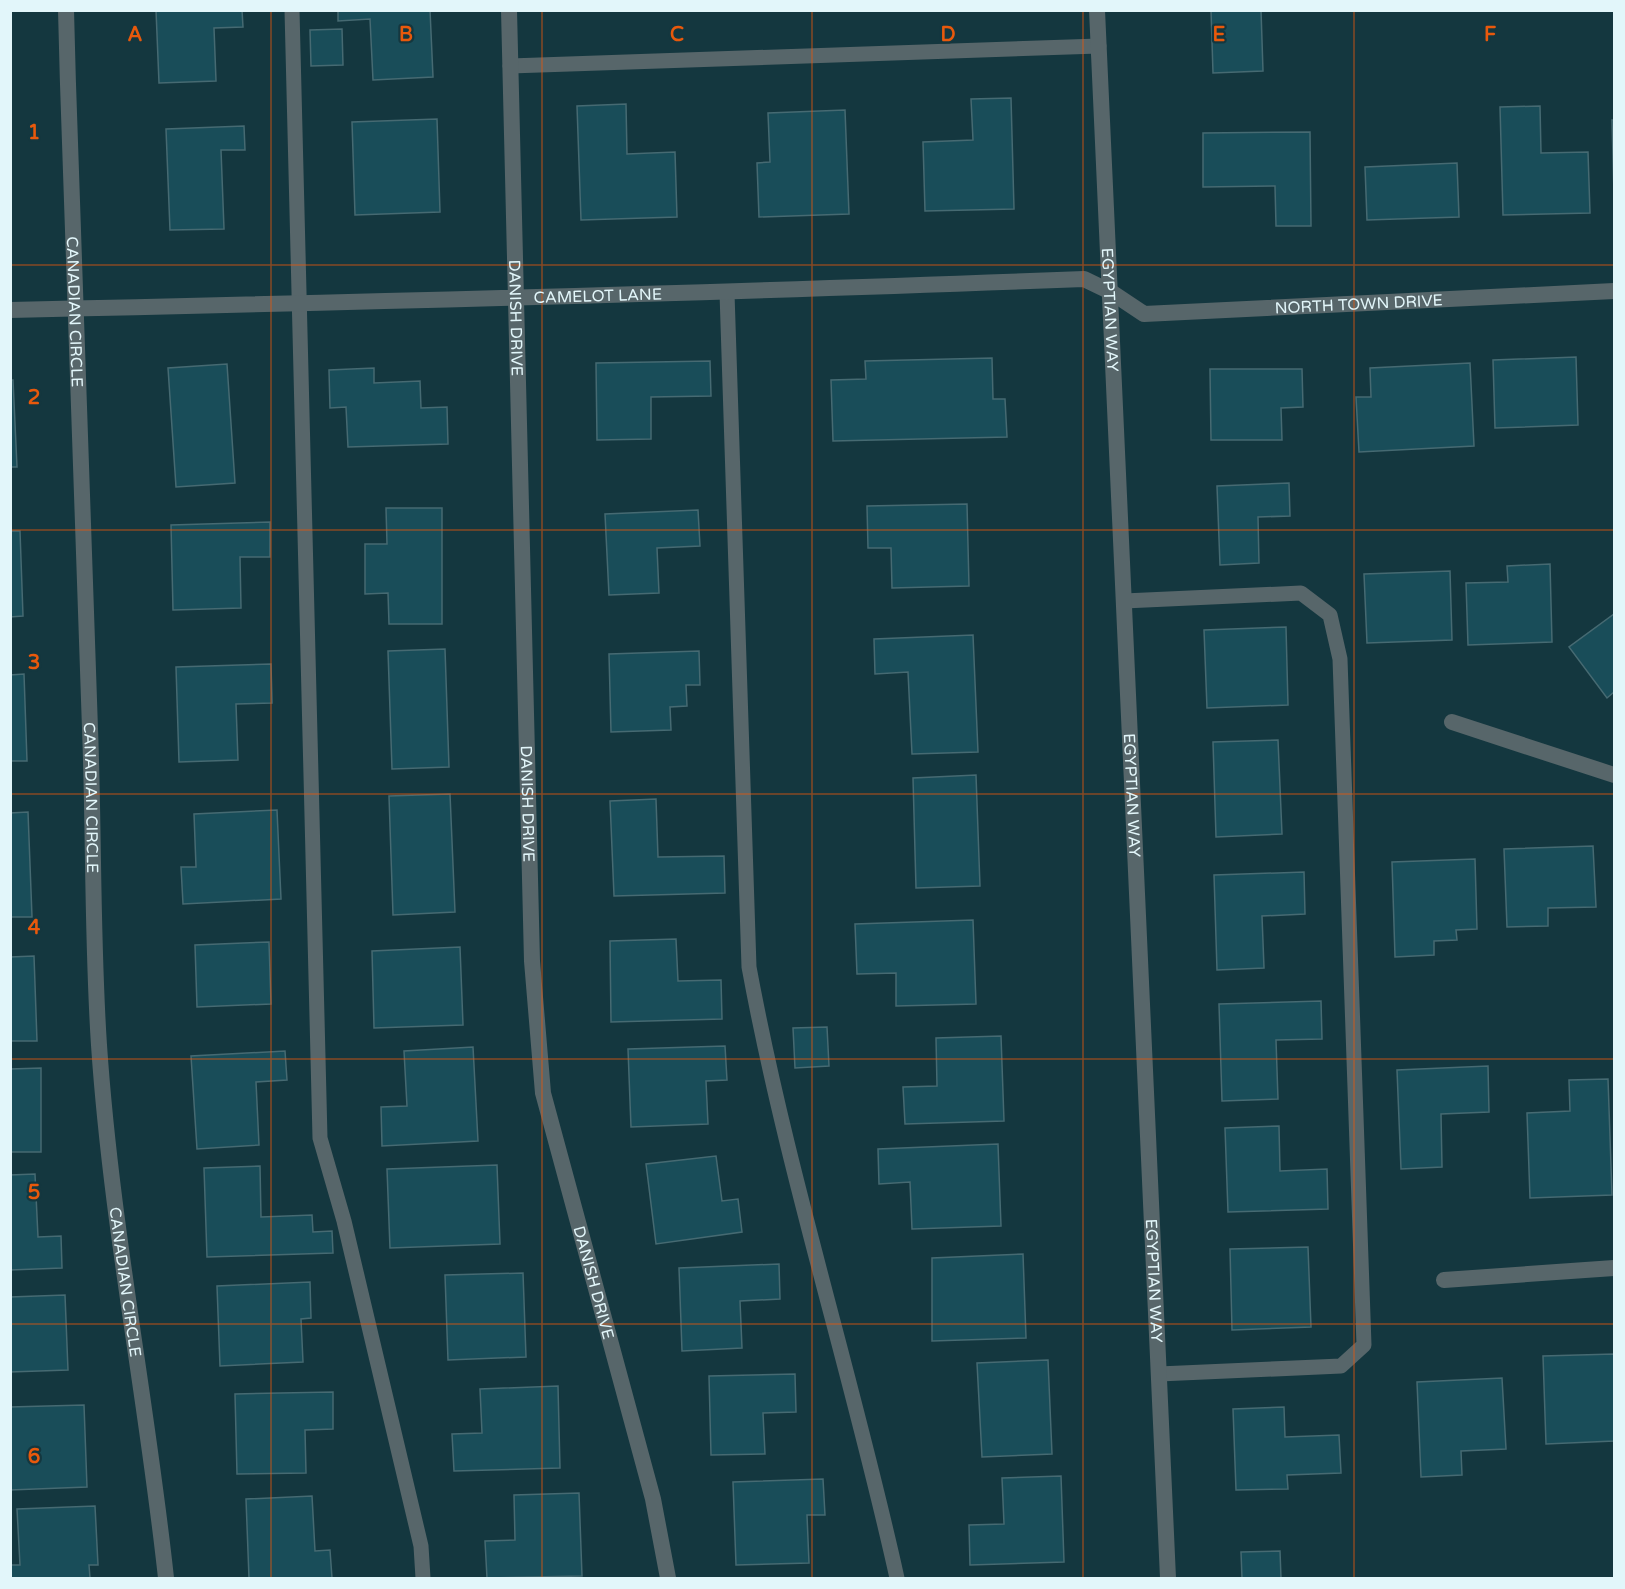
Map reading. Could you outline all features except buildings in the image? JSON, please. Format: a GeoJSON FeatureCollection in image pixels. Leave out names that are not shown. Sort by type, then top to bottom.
{"type":"FeatureCollection","features":[{"type":"Feature","properties":{"kind":"street","name":"CANADIAN CIRCLE"},"geometry":{"type":"LineString","coordinates":[[66,10],[73,308],[91,732],[99,1044],[117,1219],[156,1486],[166,1578]]}},
{"type":"Feature","properties":{"kind":"street","name":"DANISH DRIVE"},"geometry":{"type":"LineString","coordinates":[[509,10],[514,296],[532,950],[543,1093],[653,1499],[668,1578]]}},
{"type":"Feature","properties":{"kind":"street","name":"EGYPTIAN WAY"},"geometry":{"type":"LineString","coordinates":[[1097,10],[1168,1578]]}},
{"type":"Feature","properties":{"kind":"street","name":"CAMELOT LANE"},"geometry":{"type":"LineString","coordinates":[[10,310],[514,296],[727,293],[1084,279],[1111,292]]}},
{"type":"Feature","properties":{"kind":"street","name":"NORTH TOWN DRIVE"},"geometry":{"type":"LineString","coordinates":[[1111,292],[1144,314],[1614,291]]}},
{"type":"Feature","properties":{"kind":"street"},"geometry":{"type":"LineString","coordinates":[[1452,722],[1614,775]]}},
{"type":"Feature","properties":{"kind":"street"},"geometry":{"type":"LineString","coordinates":[[1444,1280],[1614,1268]]}},
{"type":"Feature","properties":{"kind":"lane"},"geometry":{"type":"LineString","coordinates":[[291,10],[320,1138],[344,1221],[410,1499],[421,1546],[423,1578]]}},
{"type":"Feature","properties":{"kind":"lane"},"geometry":{"type":"LineString","coordinates":[[510,66],[1099,46]]}},
{"type":"Feature","properties":{"kind":"lane"},"geometry":{"type":"LineString","coordinates":[[727,293],[749,966],[763,1042],[871,1462],[897,1578]]}},
{"type":"Feature","properties":{"kind":"lane"},"geometry":{"type":"LineString","coordinates":[[1124,601],[1301,593],[1329,615],[1340,659],[1364,1345],[1341,1366],[1159,1374]]}}]}
